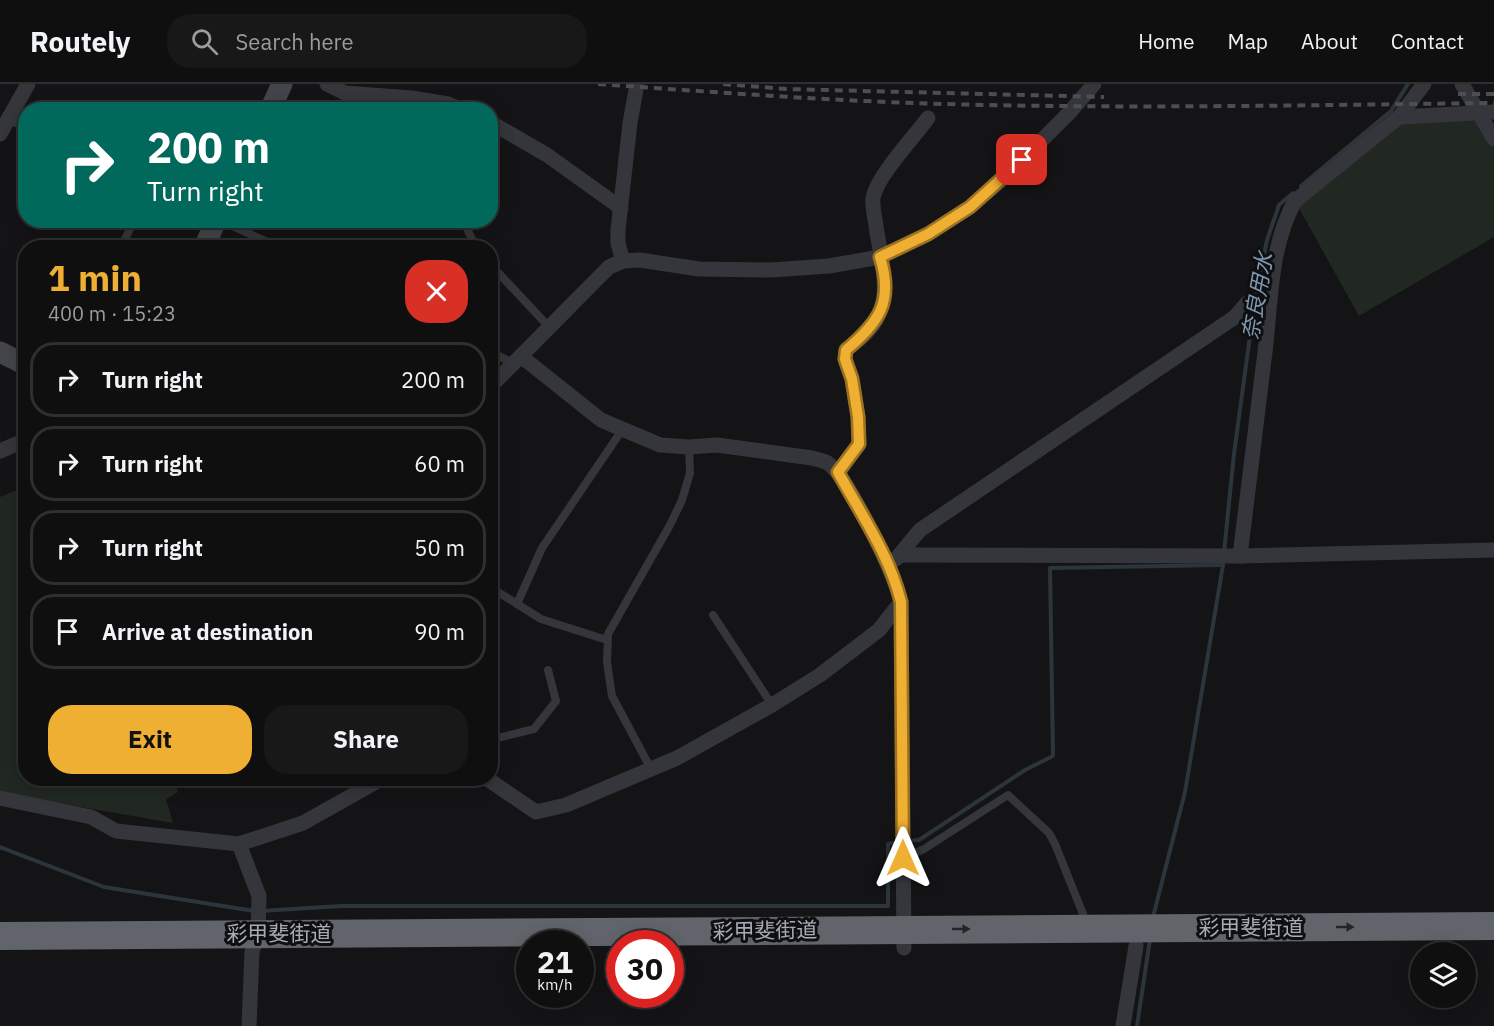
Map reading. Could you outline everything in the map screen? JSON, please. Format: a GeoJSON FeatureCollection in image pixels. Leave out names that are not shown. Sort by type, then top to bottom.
{"type":"FeatureCollection","features":[{"type":"Feature","properties":{"kind":"highway","name":"彩甲斐街道"},"geometry":{"type":"LineString","coordinates":[[684,950],[1088,928],[1147,939],[1494,926]]}},
{"type":"Feature","properties":{"kind":"highway","name":"彩甲斐街道"},"geometry":{"type":"LineString","coordinates":[[0,936],[516,951]]}},
{"type":"Feature","properties":{"kind":"highway","name":"彩甲斐街道"},"geometry":{"type":"LineString","coordinates":[[0,954],[255,943],[904,939],[1147,939],[1494,945]]}},
{"type":"Feature","properties":{"kind":"street"},"geometry":{"type":"LineString","coordinates":[[0,134],[28,84]]}},
{"type":"Feature","properties":{"kind":"street"},"geometry":{"type":"LineString","coordinates":[[274,102],[282,84]]}},
{"type":"Feature","properties":{"kind":"street"},"geometry":{"type":"LineString","coordinates":[[327,84],[345,93],[436,102]]}},
{"type":"Feature","properties":{"kind":"street"},"geometry":{"type":"LineString","coordinates":[[622,261],[618,243],[621,208],[630,123],[638,84]]}},
{"type":"Feature","properties":{"kind":"street"},"geometry":{"type":"LineString","coordinates":[[498,379],[609,267],[622,261],[640,260],[699,269],[771,270],[829,266],[880,257],[928,234],[970,207],[1007,175],[1094,84]]}},
{"type":"Feature","properties":{"kind":"street"},"geometry":{"type":"LineString","coordinates":[[1240,556],[1259,302],[1285,219],[1295,201],[1399,117],[1424,84]]}},
{"type":"Feature","properties":{"kind":"street"},"geometry":{"type":"LineString","coordinates":[[1462,84],[1486,112],[1494,140]]}},
{"type":"Feature","properties":{"kind":"street"},"geometry":{"type":"LineString","coordinates":[[1399,117],[1486,112]]}},
{"type":"Feature","properties":{"kind":"street"},"geometry":{"type":"LineString","coordinates":[[10,116],[18,120]]}},
{"type":"Feature","properties":{"kind":"street"},"geometry":{"type":"LineString","coordinates":[[838,472],[859,444],[858,417],[852,379],[845,359],[846,350],[867,332],[880,316],[884,298],[885,273],[880,257],[873,199],[881,180],[928,118]]}},
{"type":"Feature","properties":{"kind":"street"},"geometry":{"type":"LineString","coordinates":[[498,127],[547,155],[621,208]]}},
{"type":"Feature","properties":{"kind":"street"},"geometry":{"type":"LineString","coordinates":[[887,566],[901,555],[920,530],[1259,302]]}},
{"type":"Feature","properties":{"kind":"street"},"geometry":{"type":"LineString","coordinates":[[0,352],[18,361]]}},
{"type":"Feature","properties":{"kind":"street"},"geometry":{"type":"LineString","coordinates":[[518,360],[601,420],[660,446],[717,445],[812,458],[827,462],[838,472],[873,534],[897,585],[901,602],[904,939]]}},
{"type":"Feature","properties":{"kind":"street"},"geometry":{"type":"LineString","coordinates":[[0,451],[18,443]]}},
{"type":"Feature","properties":{"kind":"street"},"geometry":{"type":"LineString","coordinates":[[901,555],[1240,556],[1494,550]]}},
{"type":"Feature","properties":{"kind":"street"},"geometry":{"type":"LineString","coordinates":[[498,786],[536,812],[567,805],[677,758],[772,705],[820,675],[879,630],[901,602]]}},
{"type":"Feature","properties":{"kind":"street"},"geometry":{"type":"LineString","coordinates":[[0,798],[91,817],[116,831],[238,844],[303,823],[369,786]]}},
{"type":"Feature","properties":{"kind":"street"},"geometry":{"type":"LineString","coordinates":[[238,844],[259,896],[249,1026]]}},
{"type":"Feature","properties":{"kind":"street"},"geometry":{"type":"LineString","coordinates":[[1122,1026],[1147,939]]}},
{"type":"Feature","properties":{"kind":"lane"},"geometry":{"type":"LineString","coordinates":[[345,93],[351,102]]}},
{"type":"Feature","properties":{"kind":"lane"},"geometry":{"type":"LineString","coordinates":[[236,228],[263,240]]}},
{"type":"Feature","properties":{"kind":"lane"},"geometry":{"type":"LineString","coordinates":[[498,273],[550,328]]}},
{"type":"Feature","properties":{"kind":"lane"},"geometry":{"type":"LineString","coordinates":[[498,354],[518,360]]}},
{"type":"Feature","properties":{"kind":"lane"},"geometry":{"type":"LineString","coordinates":[[517,604],[542,548],[622,430]]}},
{"type":"Feature","properties":{"kind":"lane"},"geometry":{"type":"LineString","coordinates":[[651,769],[612,696],[607,662],[607,640],[608,634],[682,500],[690,473],[689,447]]}},
{"type":"Feature","properties":{"kind":"lane"},"geometry":{"type":"LineString","coordinates":[[498,592],[541,619],[607,640]]}},
{"type":"Feature","properties":{"kind":"lane"},"geometry":{"type":"LineString","coordinates":[[713,615],[772,705]]}},
{"type":"Feature","properties":{"kind":"lane"},"geometry":{"type":"LineString","coordinates":[[498,738],[534,729],[556,701],[548,670]]}},
{"type":"Feature","properties":{"kind":"lane"},"geometry":{"type":"LineString","coordinates":[[903,855],[924,849],[1008,795],[1049,834],[1088,928]]}},
{"type":"Feature","properties":{"kind":"shaded area"},"geometry":{"type":"Polygon","coordinates":[[[1478,114],[1494,148],[1494,237],[1359,316],[1295,201],[1399,117],[1478,114]]]}},
{"type":"Feature","properties":{"kind":"shaded area"},"geometry":{"type":"Polygon","coordinates":[[[18,490],[18,786],[176,786],[178,792],[166,799],[173,823],[0,793],[0,497],[18,490]]]}},
{"type":"Feature","properties":{"kind":"waterway","name":"奈良用水"},"geometry":{"type":"LineString","coordinates":[[1301,186],[1391,111],[1408,84]]}},
{"type":"Feature","properties":{"kind":"waterway","name":"奈良用水"},"geometry":{"type":"LineString","coordinates":[[1255,299],[1267,240],[1279,205],[1293,193]]}},
{"type":"Feature","properties":{"kind":"waterway","name":"奈良用水"},"geometry":{"type":"LineString","coordinates":[[1224,552],[1234,454],[1254,306]]}},
{"type":"Feature","properties":{"kind":"waterway"},"geometry":{"type":"LineString","coordinates":[[907,841],[919,840],[1025,770],[1053,756],[1050,568],[1223,565]]}},
{"type":"Feature","properties":{"kind":"waterway"},"geometry":{"type":"LineString","coordinates":[[1153,917],[1185,792],[1223,565]]}},
{"type":"Feature","properties":{"kind":"waterway"},"geometry":{"type":"LineString","coordinates":[[261,911],[341,906],[888,906],[888,844],[900,842]]}},
{"type":"Feature","properties":{"kind":"waterway"},"geometry":{"type":"LineString","coordinates":[[0,847],[104,887],[254,911]]}},
{"type":"Feature","properties":{"kind":"waterway"},"geometry":{"type":"LineString","coordinates":[[1137,1026],[1150,939]]}},
{"type":"Feature","properties":{"kind":"railway"},"geometry":{"type":"LineString","coordinates":[[598,84],[772,96],[946,104],[1220,106],[1494,103]]}},
{"type":"Feature","properties":{"kind":"railway"},"geometry":{"type":"LineString","coordinates":[[723,84],[786,89],[1104,97]]}},
{"type":"Feature","properties":{"kind":"railway"},"geometry":{"type":"LineString","coordinates":[[1458,94],[1494,94]]}},
{"type":"Feature","properties":{"kind":"route"},"geometry":{"type":"LineString","coordinates":[[903,858],[901,602],[897,585],[873,534],[838,472],[859,444],[858,417],[852,379],[845,359],[846,350],[867,332],[880,316],[884,298],[885,273],[880,257],[928,234],[970,207],[1022,160]]}}]}
